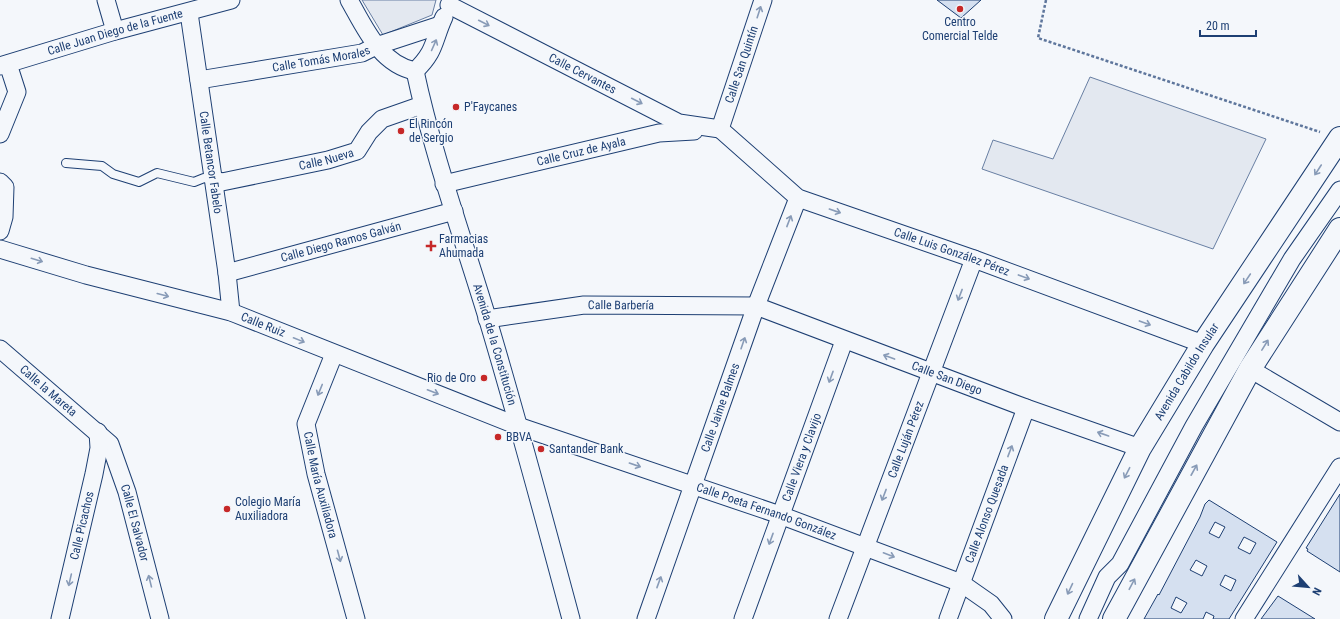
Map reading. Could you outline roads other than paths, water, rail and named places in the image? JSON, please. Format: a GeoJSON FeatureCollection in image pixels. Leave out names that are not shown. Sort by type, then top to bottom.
{"type":"FeatureCollection","features":[{"type":"Feature","properties":{"kind":"main road","name":"Avenida Cabildo Insular"},"geometry":{"type":"LineString","coordinates":[[1056,619],[1140,448],[1203,344],[1340,138]]}},
{"type":"Feature","properties":{"kind":"main road"},"geometry":{"type":"LineString","coordinates":[[1115,619],[1250,369],[1340,229]]}},
{"type":"Feature","properties":{"kind":"street"},"geometry":{"type":"LineString","coordinates":[[106,0],[115,31]]}},
{"type":"Feature","properties":{"kind":"street","name":"Calle Juan Diego de la Fuente"},"geometry":{"type":"LineString","coordinates":[[4,65],[115,31],[189,13],[231,0]]}},
{"type":"Feature","properties":{"kind":"street"},"geometry":{"type":"LineString","coordinates":[[349,0],[376,46],[392,62],[412,70],[426,61],[436,44],[440,25],[450,3]]}},
{"type":"Feature","properties":{"kind":"street","name":"Calle San Quintín"},"geometry":{"type":"LineString","coordinates":[[720,129],[763,0]]}},
{"type":"Feature","properties":{"kind":"street","name":"Calle Cervantes"},"geometry":{"type":"LineString","coordinates":[[450,3],[679,123],[720,129]]}},
{"type":"Feature","properties":{"kind":"street","name":"Calle Betancor Fabelo"},"geometry":{"type":"LineString","coordinates":[[189,13],[214,180],[231,312]]}},
{"type":"Feature","properties":{"kind":"street","name":"Calle Tomás Morales"},"geometry":{"type":"LineString","coordinates":[[199,80],[362,53],[376,46],[440,25]]}},
{"type":"Feature","properties":{"kind":"street"},"geometry":{"type":"LineString","coordinates":[[0,134],[16,92],[4,65]]}},
{"type":"Feature","properties":{"kind":"street","name":"Avenida de la Constitución"},"geometry":{"type":"LineString","coordinates":[[412,70],[444,184],[454,211],[518,426],[571,619]]}},
{"type":"Feature","properties":{"kind":"street","name":"Calle Nueva"},"geometry":{"type":"LineString","coordinates":[[214,180],[222,182],[321,162],[357,151],[369,132],[382,119],[422,105]]}},
{"type":"Feature","properties":{"kind":"street","name":"Calle Cruz de Ayala"},"geometry":{"type":"LineString","coordinates":[[444,184],[660,132],[720,129]]}},
{"type":"Feature","properties":{"kind":"street","name":"Calle Luis González Pérez"},"geometry":{"type":"LineString","coordinates":[[720,129],[798,198],[974,259],[1203,344]]}},
{"type":"Feature","properties":{"kind":"street"},"geometry":{"type":"LineString","coordinates":[[0,182],[5,187],[4,217],[0,231]]}},
{"type":"Feature","properties":{"kind":"street"},"geometry":{"type":"LineString","coordinates":[[1088,619],[1107,577],[1120,564],[1217,386],[1292,259],[1340,190]]}},
{"type":"Feature","properties":{"kind":"street","name":"Calle Jaime Balmes"},"geometry":{"type":"LineString","coordinates":[[646,619],[756,306],[798,198]]}},
{"type":"Feature","properties":{"kind":"street","name":"Calle Diego Ramos Galván"},"geometry":{"type":"LineString","coordinates":[[227,273],[454,211]]}},
{"type":"Feature","properties":{"kind":"street","name":"Calle Ruiz"},"geometry":{"type":"LineString","coordinates":[[0,249],[86,275],[231,312],[518,426]]}},
{"type":"Feature","properties":{"kind":"street","name":"Calle Luján Pérez"},"geometry":{"type":"LineString","coordinates":[[838,619],[974,259]]}},
{"type":"Feature","properties":{"kind":"street","name":"Calle Barbería"},"geometry":{"type":"LineString","coordinates":[[487,319],[584,305],[756,306]]}},
{"type":"Feature","properties":{"kind":"street","name":"Calle San Diego"},"geometry":{"type":"LineString","coordinates":[[756,306],[844,341],[1140,448]]}},
{"type":"Feature","properties":{"kind":"street","name":"Calle Viera y Clavijo"},"geometry":{"type":"LineString","coordinates":[[743,619],[844,341]]}},
{"type":"Feature","properties":{"kind":"street","name":"Calle la Mareta"},"geometry":{"type":"LineString","coordinates":[[0,349],[98,432]]}},
{"type":"Feature","properties":{"kind":"street","name":"Calle María Auxiliadora"},"geometry":{"type":"LineString","coordinates":[[334,354],[306,424],[316,474],[356,619]]}},
{"type":"Feature","properties":{"kind":"street"},"geometry":{"type":"LineString","coordinates":[[1250,369],[1340,422]]}},
{"type":"Feature","properties":{"kind":"street","name":"Calle Alonso Quesada"},"geometry":{"type":"LineString","coordinates":[[948,619],[1026,408]]}},
{"type":"Feature","properties":{"kind":"street","name":"Calle Poeta Fernando González"},"geometry":{"type":"LineString","coordinates":[[518,426],[780,515],[961,582],[991,604],[1003,619]]}},
{"type":"Feature","properties":{"kind":"street","name":"Calle El Salvador"},"geometry":{"type":"LineString","coordinates":[[98,432],[110,444],[127,492],[160,619]]}},
{"type":"Feature","properties":{"kind":"street","name":"Calle Picachos"},"geometry":{"type":"LineString","coordinates":[[60,619],[94,474],[99,448],[98,432]]}},
{"type":"Feature","properties":{"kind":"street"},"geometry":{"type":"LineString","coordinates":[[1244,619],[1340,467]]}},
{"type":"Feature","properties":{"kind":"street"},"geometry":{"type":"LineString","coordinates":[[94,474],[120,472]]}},
{"type":"Feature","properties":{"kind":"lane"},"geometry":{"type":"LineString","coordinates":[[66,163],[102,166],[113,174],[139,182],[157,173],[194,182],[204,178],[214,180]]}},
{"type":"Feature","properties":{"kind":"place","name":"Centro Comercial Telde"},"geometry":{"type":"Point","coordinates":[960,9]}},
{"type":"Feature","properties":{"kind":"place","name":"P'Faycanes"},"geometry":{"type":"Point","coordinates":[456,107]}},
{"type":"Feature","properties":{"kind":"place","name":"El Rincón de Sergio"},"geometry":{"type":"Point","coordinates":[401,131]}},
{"type":"Feature","properties":{"kind":"place","name":"Farmacias Ahumada"},"geometry":{"type":"Point","coordinates":[431,246]}},
{"type":"Feature","properties":{"kind":"place","name":"Rio de Oro"},"geometry":{"type":"Point","coordinates":[484,378]}},
{"type":"Feature","properties":{"kind":"place","name":"BBVA"},"geometry":{"type":"Point","coordinates":[498,437]}},
{"type":"Feature","properties":{"kind":"place","name":"Santander Bank"},"geometry":{"type":"Point","coordinates":[541,449]}},
{"type":"Feature","properties":{"kind":"place","name":"Colegio María Auxiliadora"},"geometry":{"type":"Point","coordinates":[227,509]}}]}
